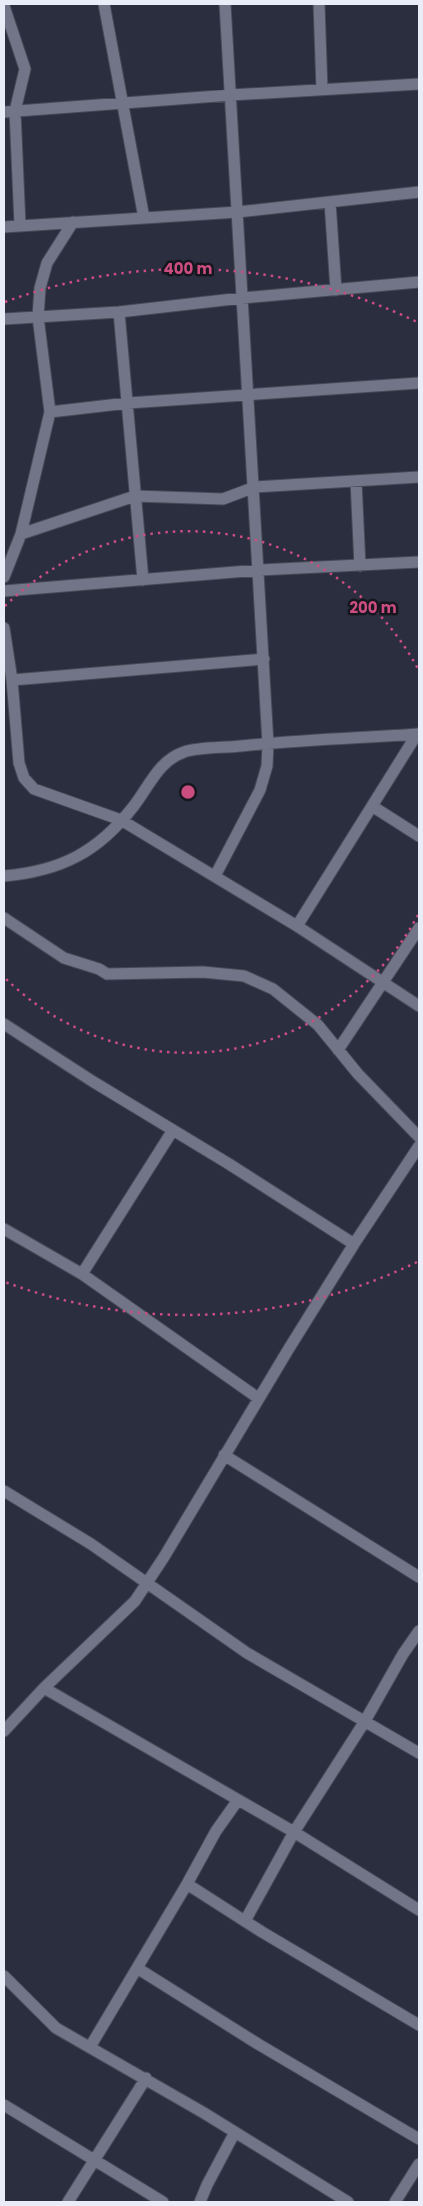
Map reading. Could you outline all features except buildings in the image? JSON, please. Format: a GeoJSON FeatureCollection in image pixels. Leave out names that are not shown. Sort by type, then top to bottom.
{"type":"FeatureCollection","features":[{"type":"Feature","properties":{"kind":"street"},"geometry":{"type":"LineString","coordinates":[[104,4],[144,218]]}},
{"type":"Feature","properties":{"kind":"street"},"geometry":{"type":"LineString","coordinates":[[215,876],[260,790],[267,766],[268,744],[260,570],[225,4]]}},
{"type":"Feature","properties":{"kind":"street"},"geometry":{"type":"LineString","coordinates":[[318,4],[322,90]]}},
{"type":"Feature","properties":{"kind":"street"},"geometry":{"type":"LineString","coordinates":[[4,6],[25,69],[9,111],[20,225]]}},
{"type":"Feature","properties":{"kind":"street"},"geometry":{"type":"LineString","coordinates":[[9,111],[419,84]]}},
{"type":"Feature","properties":{"kind":"street"},"geometry":{"type":"LineString","coordinates":[[4,226],[238,212],[419,192]]}},
{"type":"Feature","properties":{"kind":"street"},"geometry":{"type":"LineString","coordinates":[[330,202],[336,290]]}},
{"type":"Feature","properties":{"kind":"street"},"geometry":{"type":"LineString","coordinates":[[4,577],[21,534],[50,412],[38,317],[40,288],[46,262],[72,222]]}},
{"type":"Feature","properties":{"kind":"street"},"geometry":{"type":"LineString","coordinates":[[4,319],[119,312],[242,298],[419,282]]}},
{"type":"Feature","properties":{"kind":"street"},"geometry":{"type":"LineString","coordinates":[[119,312],[143,580]]}},
{"type":"Feature","properties":{"kind":"street"},"geometry":{"type":"LineString","coordinates":[[50,412],[128,403],[419,383]]}},
{"type":"Feature","properties":{"kind":"street"},"geometry":{"type":"LineString","coordinates":[[21,534],[135,496],[223,499],[255,487],[419,477]]}},
{"type":"Feature","properties":{"kind":"street"},"geometry":{"type":"LineString","coordinates":[[356,481],[360,566]]}},
{"type":"Feature","properties":{"kind":"street"},"geometry":{"type":"LineString","coordinates":[[4,591],[260,570],[419,562]]}},
{"type":"Feature","properties":{"kind":"street"},"geometry":{"type":"LineString","coordinates":[[4,628],[12,680],[19,763],[24,778],[34,788],[121,820],[296,926],[419,1006]]}},
{"type":"Feature","properties":{"kind":"street"},"geometry":{"type":"LineString","coordinates":[[12,680],[264,659]]}},
{"type":"Feature","properties":{"kind":"street"},"geometry":{"type":"LineString","coordinates":[[4,876],[53,866],[84,854],[108,837],[134,807],[158,770],[169,759],[185,752],[268,744],[418,734]]}},
{"type":"Feature","properties":{"kind":"street"},"geometry":{"type":"LineString","coordinates":[[296,926],[418,734]]}},
{"type":"Feature","properties":{"kind":"street"},"geometry":{"type":"LineString","coordinates":[[372,806],[419,836]]}},
{"type":"Feature","properties":{"kind":"street"},"geometry":{"type":"LineString","coordinates":[[4,918],[64,958],[99,969],[107,974],[203,972],[244,976],[273,989],[318,1025],[358,1074],[419,1137]]}},
{"type":"Feature","properties":{"kind":"street"},"geometry":{"type":"LineString","coordinates":[[338,1050],[419,928]]}},
{"type":"Feature","properties":{"kind":"street"},"geometry":{"type":"LineString","coordinates":[[4,1024],[354,1244]]}},
{"type":"Feature","properties":{"kind":"street"},"geometry":{"type":"LineString","coordinates":[[82,1274],[173,1130]]}},
{"type":"Feature","properties":{"kind":"street"},"geometry":{"type":"LineString","coordinates":[[4,1731],[44,1688],[135,1601],[354,1244],[419,1146]]}},
{"type":"Feature","properties":{"kind":"street"},"geometry":{"type":"LineString","coordinates":[[4,1229],[82,1274],[258,1398]]}},
{"type":"Feature","properties":{"kind":"street"},"geometry":{"type":"LineString","coordinates":[[224,1455],[419,1577]]}},
{"type":"Feature","properties":{"kind":"street"},"geometry":{"type":"LineString","coordinates":[[4,1492],[63,1525],[247,1653],[419,1753]]}},
{"type":"Feature","properties":{"kind":"street"},"geometry":{"type":"LineString","coordinates":[[244,1921],[294,1832],[365,1721],[403,1654],[419,1631]]}},
{"type":"Feature","properties":{"kind":"street"},"geometry":{"type":"LineString","coordinates":[[44,1688],[294,1832],[419,1910]]}},
{"type":"Feature","properties":{"kind":"street"},"geometry":{"type":"LineString","coordinates":[[90,2047],[187,1884],[216,1831],[238,1800]]}},
{"type":"Feature","properties":{"kind":"street"},"geometry":{"type":"LineString","coordinates":[[187,1884],[244,1921],[419,2025]]}},
{"type":"Feature","properties":{"kind":"street"},"geometry":{"type":"LineString","coordinates":[[137,1968],[258,2044],[419,2139]]}},
{"type":"Feature","properties":{"kind":"street"},"geometry":{"type":"LineString","coordinates":[[4,1976],[56,2028],[146,2078],[348,2202]]}},
{"type":"Feature","properties":{"kind":"street"},"geometry":{"type":"LineString","coordinates":[[68,2202],[146,2078]]}},
{"type":"Feature","properties":{"kind":"street"},"geometry":{"type":"LineString","coordinates":[[4,2105],[163,2202]]}},
{"type":"Feature","properties":{"kind":"street"},"geometry":{"type":"LineString","coordinates":[[200,2202],[235,2132]]}},
{"type":"Feature","properties":{"kind":"street"},"geometry":{"type":"LineString","coordinates":[[395,2202],[419,2164]]}}]}
